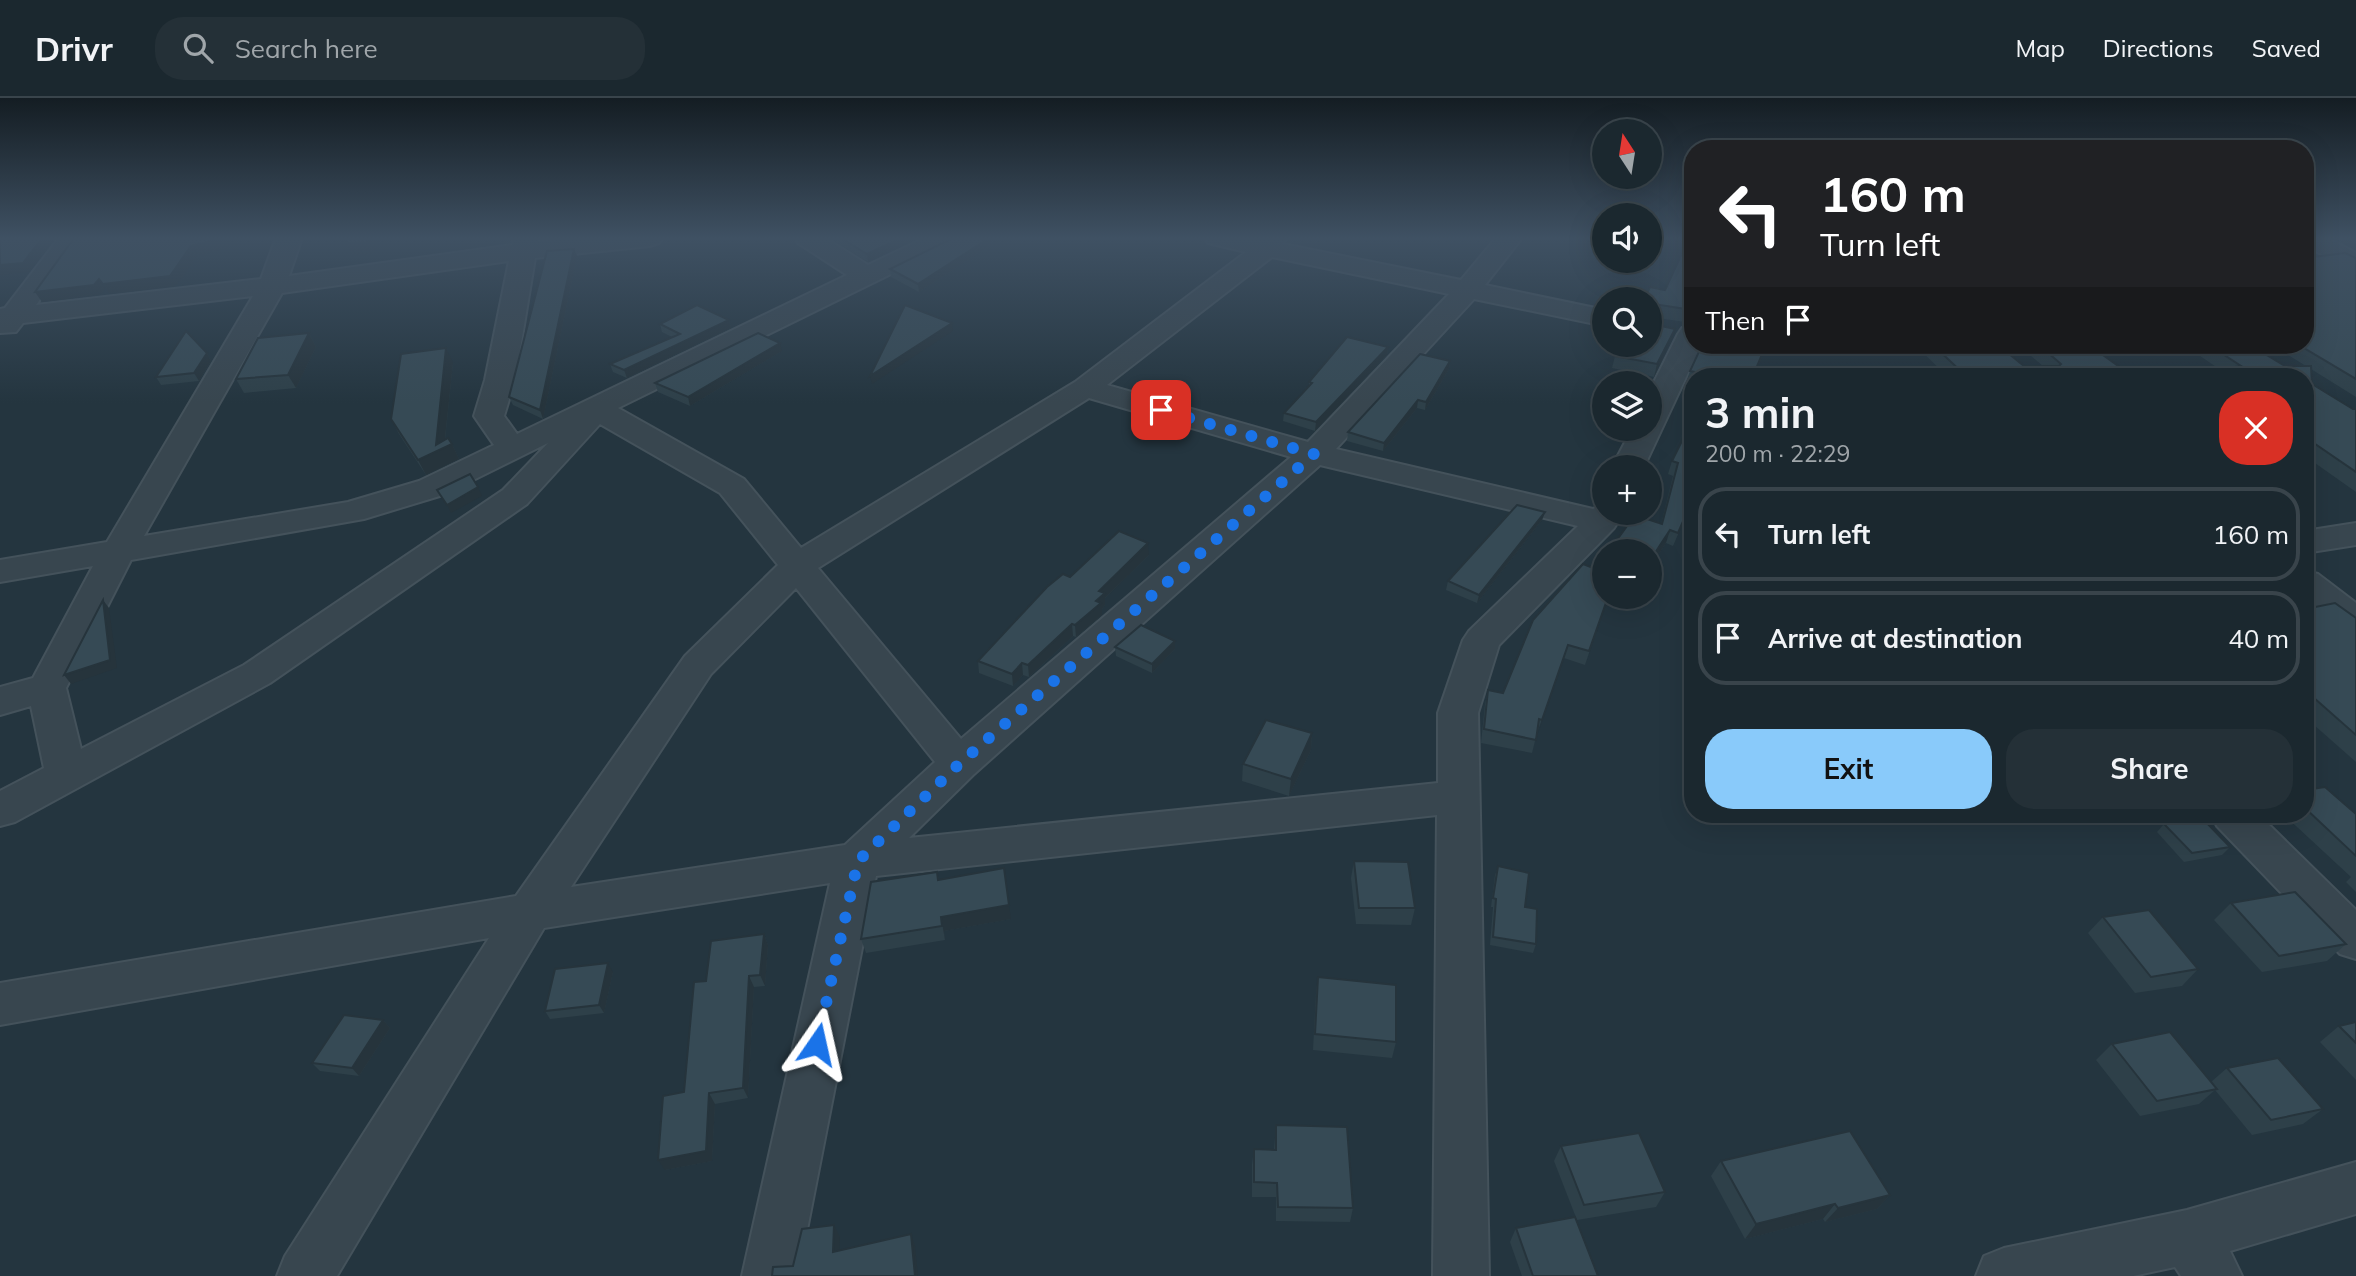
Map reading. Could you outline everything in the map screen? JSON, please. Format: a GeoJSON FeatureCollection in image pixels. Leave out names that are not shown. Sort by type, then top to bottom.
{"type":"FeatureCollection","features":[{"type":"Feature","properties":{"kind":"street"},"geometry":{"type":"LineString","coordinates":[[5,322],[28,293]]}},
{"type":"Feature","properties":{"kind":"street"},"geometry":{"type":"LineString","coordinates":[[5,322],[220,293]]}},
{"type":"Feature","properties":{"kind":"street"},"geometry":{"type":"LineString","coordinates":[[66,773],[47,688],[119,550],[268,293]]}},
{"type":"Feature","properties":{"kind":"street"},"geometry":{"type":"LineString","coordinates":[[512,449],[489,416],[499,380],[516,293]]}},
{"type":"Feature","properties":{"kind":"street"},"geometry":{"type":"LineString","coordinates":[[0,571],[352,512],[431,488],[835,293]]}},
{"type":"Feature","properties":{"kind":"street"},"geometry":{"type":"LineString","coordinates":[[305,1276],[530,912],[698,665],[797,566],[1085,388],[1207,293]]}},
{"type":"Feature","properties":{"kind":"street"},"geometry":{"type":"LineString","coordinates":[[770,1276],[833,966],[858,861],[959,764],[1314,454],[1465,293]]}},
{"type":"Feature","properties":{"kind":"street"},"geometry":{"type":"LineString","coordinates":[[1471,293],[1592,316]]}},
{"type":"Feature","properties":{"kind":"street"},"geometry":{"type":"LineString","coordinates":[[1662,389],[1683,333]]}},
{"type":"Feature","properties":{"kind":"street"},"geometry":{"type":"LineString","coordinates":[[1085,388],[1314,454],[1592,514]]}},
{"type":"Feature","properties":{"kind":"street"},"geometry":{"type":"LineString","coordinates":[[597,409],[732,486],[959,764]]}},
{"type":"Feature","properties":{"kind":"street"},"geometry":{"type":"LineString","coordinates":[[0,810],[257,674],[515,497],[597,409]]}},
{"type":"Feature","properties":{"kind":"street"},"geometry":{"type":"LineString","coordinates":[[1461,1276],[1458,713],[1482,640],[1596,525]]}},
{"type":"Feature","properties":{"kind":"street"},"geometry":{"type":"LineString","coordinates":[[2314,541],[2356,534]]}},
{"type":"Feature","properties":{"kind":"street"},"geometry":{"type":"LineString","coordinates":[[2314,589],[2356,622]]}},
{"type":"Feature","properties":{"kind":"street"},"geometry":{"type":"LineString","coordinates":[[0,701],[47,688]]}},
{"type":"Feature","properties":{"kind":"street"},"geometry":{"type":"LineString","coordinates":[[0,1004],[530,912],[858,861],[1459,797]]}},
{"type":"Feature","properties":{"kind":"street"},"geometry":{"type":"LineString","coordinates":[[2241,823],[2356,940]]}},
{"type":"Feature","properties":{"kind":"street"},"geometry":{"type":"LineString","coordinates":[[2004,1276],[2201,1256],[2356,1188]]}},
{"type":"Feature","properties":{"kind":"building"},"geometry":{"type":"Polygon","coordinates":[[[536,293],[565,293],[540,410],[509,397],[536,293]]]}},
{"type":"Feature","properties":{"kind":"building"},"geometry":{"type":"Polygon","coordinates":[[[1662,293],[1684,293],[1684,309],[1662,305],[1662,293]]]}},
{"type":"Feature","properties":{"kind":"building"},"geometry":{"type":"Polygon","coordinates":[[[2314,293],[2356,293],[2356,379],[2314,354],[2314,293]]]}},
{"type":"Feature","properties":{"kind":"building"},"geometry":{"type":"Polygon","coordinates":[[[697,305],[729,320],[624,370],[610,364],[680,334],[660,324],[697,305]]]}},
{"type":"Feature","properties":{"kind":"building"},"geometry":{"type":"Polygon","coordinates":[[[905,305],[952,323],[870,376],[905,305]]]}},
{"type":"Feature","properties":{"kind":"building"},"geometry":{"type":"Polygon","coordinates":[[[1662,326],[1675,329],[1662,354],[1662,326]]]}},
{"type":"Feature","properties":{"kind":"building"},"geometry":{"type":"Polygon","coordinates":[[[186,331],[207,353],[194,373],[156,377],[186,331]]]}},
{"type":"Feature","properties":{"kind":"building"},"geometry":{"type":"Polygon","coordinates":[[[309,333],[288,375],[236,379],[258,338],[309,333]]]}},
{"type":"Feature","properties":{"kind":"building"},"geometry":{"type":"Polygon","coordinates":[[[758,333],[780,343],[688,397],[655,383],[758,333]]]}},
{"type":"Feature","properties":{"kind":"building"},"geometry":{"type":"Polygon","coordinates":[[[1347,337],[1388,347],[1316,422],[1284,413],[1312,383],[1309,382],[1347,337]]]}},
{"type":"Feature","properties":{"kind":"building"},"geometry":{"type":"Polygon","coordinates":[[[446,348],[436,445],[448,438],[452,444],[418,460],[391,419],[401,354],[446,348]]]}},
{"type":"Feature","properties":{"kind":"building"},"geometry":{"type":"Polygon","coordinates":[[[1420,354],[1450,361],[1426,402],[1418,400],[1384,443],[1348,432],[1420,354]]]}},
{"type":"Feature","properties":{"kind":"building"},"geometry":{"type":"Polygon","coordinates":[[[1698,354],[1762,354],[1756,368],[1691,368],[1698,354]]]}},
{"type":"Feature","properties":{"kind":"building"},"geometry":{"type":"Polygon","coordinates":[[[1943,354],[2009,354],[2024,366],[2059,366],[2061,364],[2049,354],[2101,354],[2121,368],[1957,368],[1943,354]]]}},
{"type":"Feature","properties":{"kind":"building"},"geometry":{"type":"Polygon","coordinates":[[[2223,354],[2265,354],[2285,366],[2311,368],[2229,368],[2241,366],[2223,354]]]}},
{"type":"Feature","properties":{"kind":"building"},"geometry":{"type":"Polygon","coordinates":[[[1620,357],[1661,357],[1657,364],[1620,357]]]}},
{"type":"Feature","properties":{"kind":"building"},"geometry":{"type":"Polygon","coordinates":[[[2314,385],[2356,409],[2356,472],[2314,443],[2314,385]]]}},
{"type":"Feature","properties":{"kind":"building"},"geometry":{"type":"Polygon","coordinates":[[[1684,437],[1684,519],[1678,533],[1670,530],[1662,542],[1662,539],[1618,539],[1628,525],[1662,525],[1678,463],[1672,461],[1684,437]]]}},
{"type":"Feature","properties":{"kind":"building"},"geometry":{"type":"Polygon","coordinates":[[[470,474],[478,487],[447,505],[437,490],[470,474]]]}},
{"type":"Feature","properties":{"kind":"building"},"geometry":{"type":"Polygon","coordinates":[[[1517,505],[1545,512],[1479,595],[1448,581],[1517,505]]]}},
{"type":"Feature","properties":{"kind":"building"},"geometry":{"type":"Polygon","coordinates":[[[1119,531],[1148,543],[1099,591],[1105,593],[1096,601],[1101,603],[1075,625],[1072,624],[1028,665],[1022,663],[1012,674],[978,661],[1047,587],[1063,574],[1070,577],[1119,531]]]}},
{"type":"Feature","properties":{"kind":"building"},"geometry":{"type":"Polygon","coordinates":[[[1583,564],[1592,567],[1592,609],[1604,609],[1589,651],[1568,645],[1542,720],[1539,719],[1536,740],[1484,729],[1488,690],[1503,693],[1533,620],[1583,564]]]}},
{"type":"Feature","properties":{"kind":"building"},"geometry":{"type":"Polygon","coordinates":[[[103,600],[110,660],[64,675],[103,600]]]}},
{"type":"Feature","properties":{"kind":"building"},"geometry":{"type":"Polygon","coordinates":[[[2335,603],[2356,618],[2356,735],[2314,698],[2314,607],[2335,603]]]}},
{"type":"Feature","properties":{"kind":"building"},"geometry":{"type":"Polygon","coordinates":[[[1141,625],[1175,641],[1152,664],[1115,647],[1141,625]]]}},
{"type":"Feature","properties":{"kind":"building"},"geometry":{"type":"Polygon","coordinates":[[[1266,720],[1312,733],[1291,779],[1243,764],[1266,720]]]}},
{"type":"Feature","properties":{"kind":"building"},"geometry":{"type":"Polygon","coordinates":[[[2325,787],[2356,814],[2356,856],[2314,816],[2314,789],[2325,787]]]}},
{"type":"Feature","properties":{"kind":"building"},"geometry":{"type":"Polygon","coordinates":[[[2207,823],[2230,847],[2192,853],[2164,824],[2207,823]]]}},
{"type":"Feature","properties":{"kind":"building"},"geometry":{"type":"Polygon","coordinates":[[[1354,861],[1408,862],[1415,908],[1359,908],[1354,861]]]}},
{"type":"Feature","properties":{"kind":"building"},"geometry":{"type":"Polygon","coordinates":[[[1498,866],[1529,873],[1525,907],[1537,909],[1536,944],[1493,937],[1496,899],[1493,898],[1498,866]]]}},
{"type":"Feature","properties":{"kind":"building"},"geometry":{"type":"Polygon","coordinates":[[[1004,868],[1009,905],[941,917],[942,926],[861,939],[871,882],[937,872],[938,880],[1004,868]]]}},
{"type":"Feature","properties":{"kind":"building"},"geometry":{"type":"Polygon","coordinates":[[[2295,892],[2346,944],[2279,956],[2231,903],[2295,892]]]}},
{"type":"Feature","properties":{"kind":"building"},"geometry":{"type":"Polygon","coordinates":[[[2149,910],[2198,969],[2151,977],[2103,917],[2149,910]]]}},
{"type":"Feature","properties":{"kind":"building"},"geometry":{"type":"Polygon","coordinates":[[[764,934],[760,975],[749,976],[743,1088],[709,1093],[706,1151],[658,1160],[663,1096],[684,1092],[694,982],[706,981],[711,941],[764,934]]]}},
{"type":"Feature","properties":{"kind":"building"},"geometry":{"type":"Polygon","coordinates":[[[608,963],[599,1005],[545,1011],[555,969],[608,963]]]}},
{"type":"Feature","properties":{"kind":"building"},"geometry":{"type":"Polygon","coordinates":[[[1318,977],[1396,985],[1396,1042],[1315,1034],[1318,977]]]}},
{"type":"Feature","properties":{"kind":"building"},"geometry":{"type":"Polygon","coordinates":[[[344,1015],[383,1020],[352,1068],[312,1063],[344,1015]]]}},
{"type":"Feature","properties":{"kind":"building"},"geometry":{"type":"Polygon","coordinates":[[[2356,1022],[2356,1043],[2339,1026],[2356,1022]]]}},
{"type":"Feature","properties":{"kind":"building"},"geometry":{"type":"Polygon","coordinates":[[[2170,1032],[2217,1089],[2157,1101],[2112,1044],[2170,1032]]]}},
{"type":"Feature","properties":{"kind":"building"},"geometry":{"type":"Polygon","coordinates":[[[2278,1058],[2323,1109],[2271,1120],[2227,1068],[2278,1058]]]}},
{"type":"Feature","properties":{"kind":"building"},"geometry":{"type":"Polygon","coordinates":[[[1276,1125],[1347,1127],[1353,1208],[1278,1207],[1277,1183],[1254,1182],[1254,1149],[1276,1150],[1276,1125]]]}},
{"type":"Feature","properties":{"kind":"building"},"geometry":{"type":"Polygon","coordinates":[[[1850,1131],[1890,1195],[1838,1208],[1835,1204],[1756,1224],[1721,1161],[1850,1131]]]}},
{"type":"Feature","properties":{"kind":"building"},"geometry":{"type":"Polygon","coordinates":[[[1639,1133],[1665,1192],[1584,1205],[1561,1146],[1639,1133]]]}},
{"type":"Feature","properties":{"kind":"building"},"geometry":{"type":"Polygon","coordinates":[[[1575,1217],[1598,1276],[1533,1276],[1516,1228],[1575,1217]]]}},
{"type":"Feature","properties":{"kind":"building"},"geometry":{"type":"Polygon","coordinates":[[[834,1225],[833,1252],[911,1234],[915,1276],[772,1276],[773,1267],[793,1266],[802,1229],[834,1225]]]}},
{"type":"Feature","properties":{"kind":"route"},"geometry":{"type":"LineString","coordinates":[[817,1044],[858,861],[959,764],[1314,454],[1161,410]]}}]}
